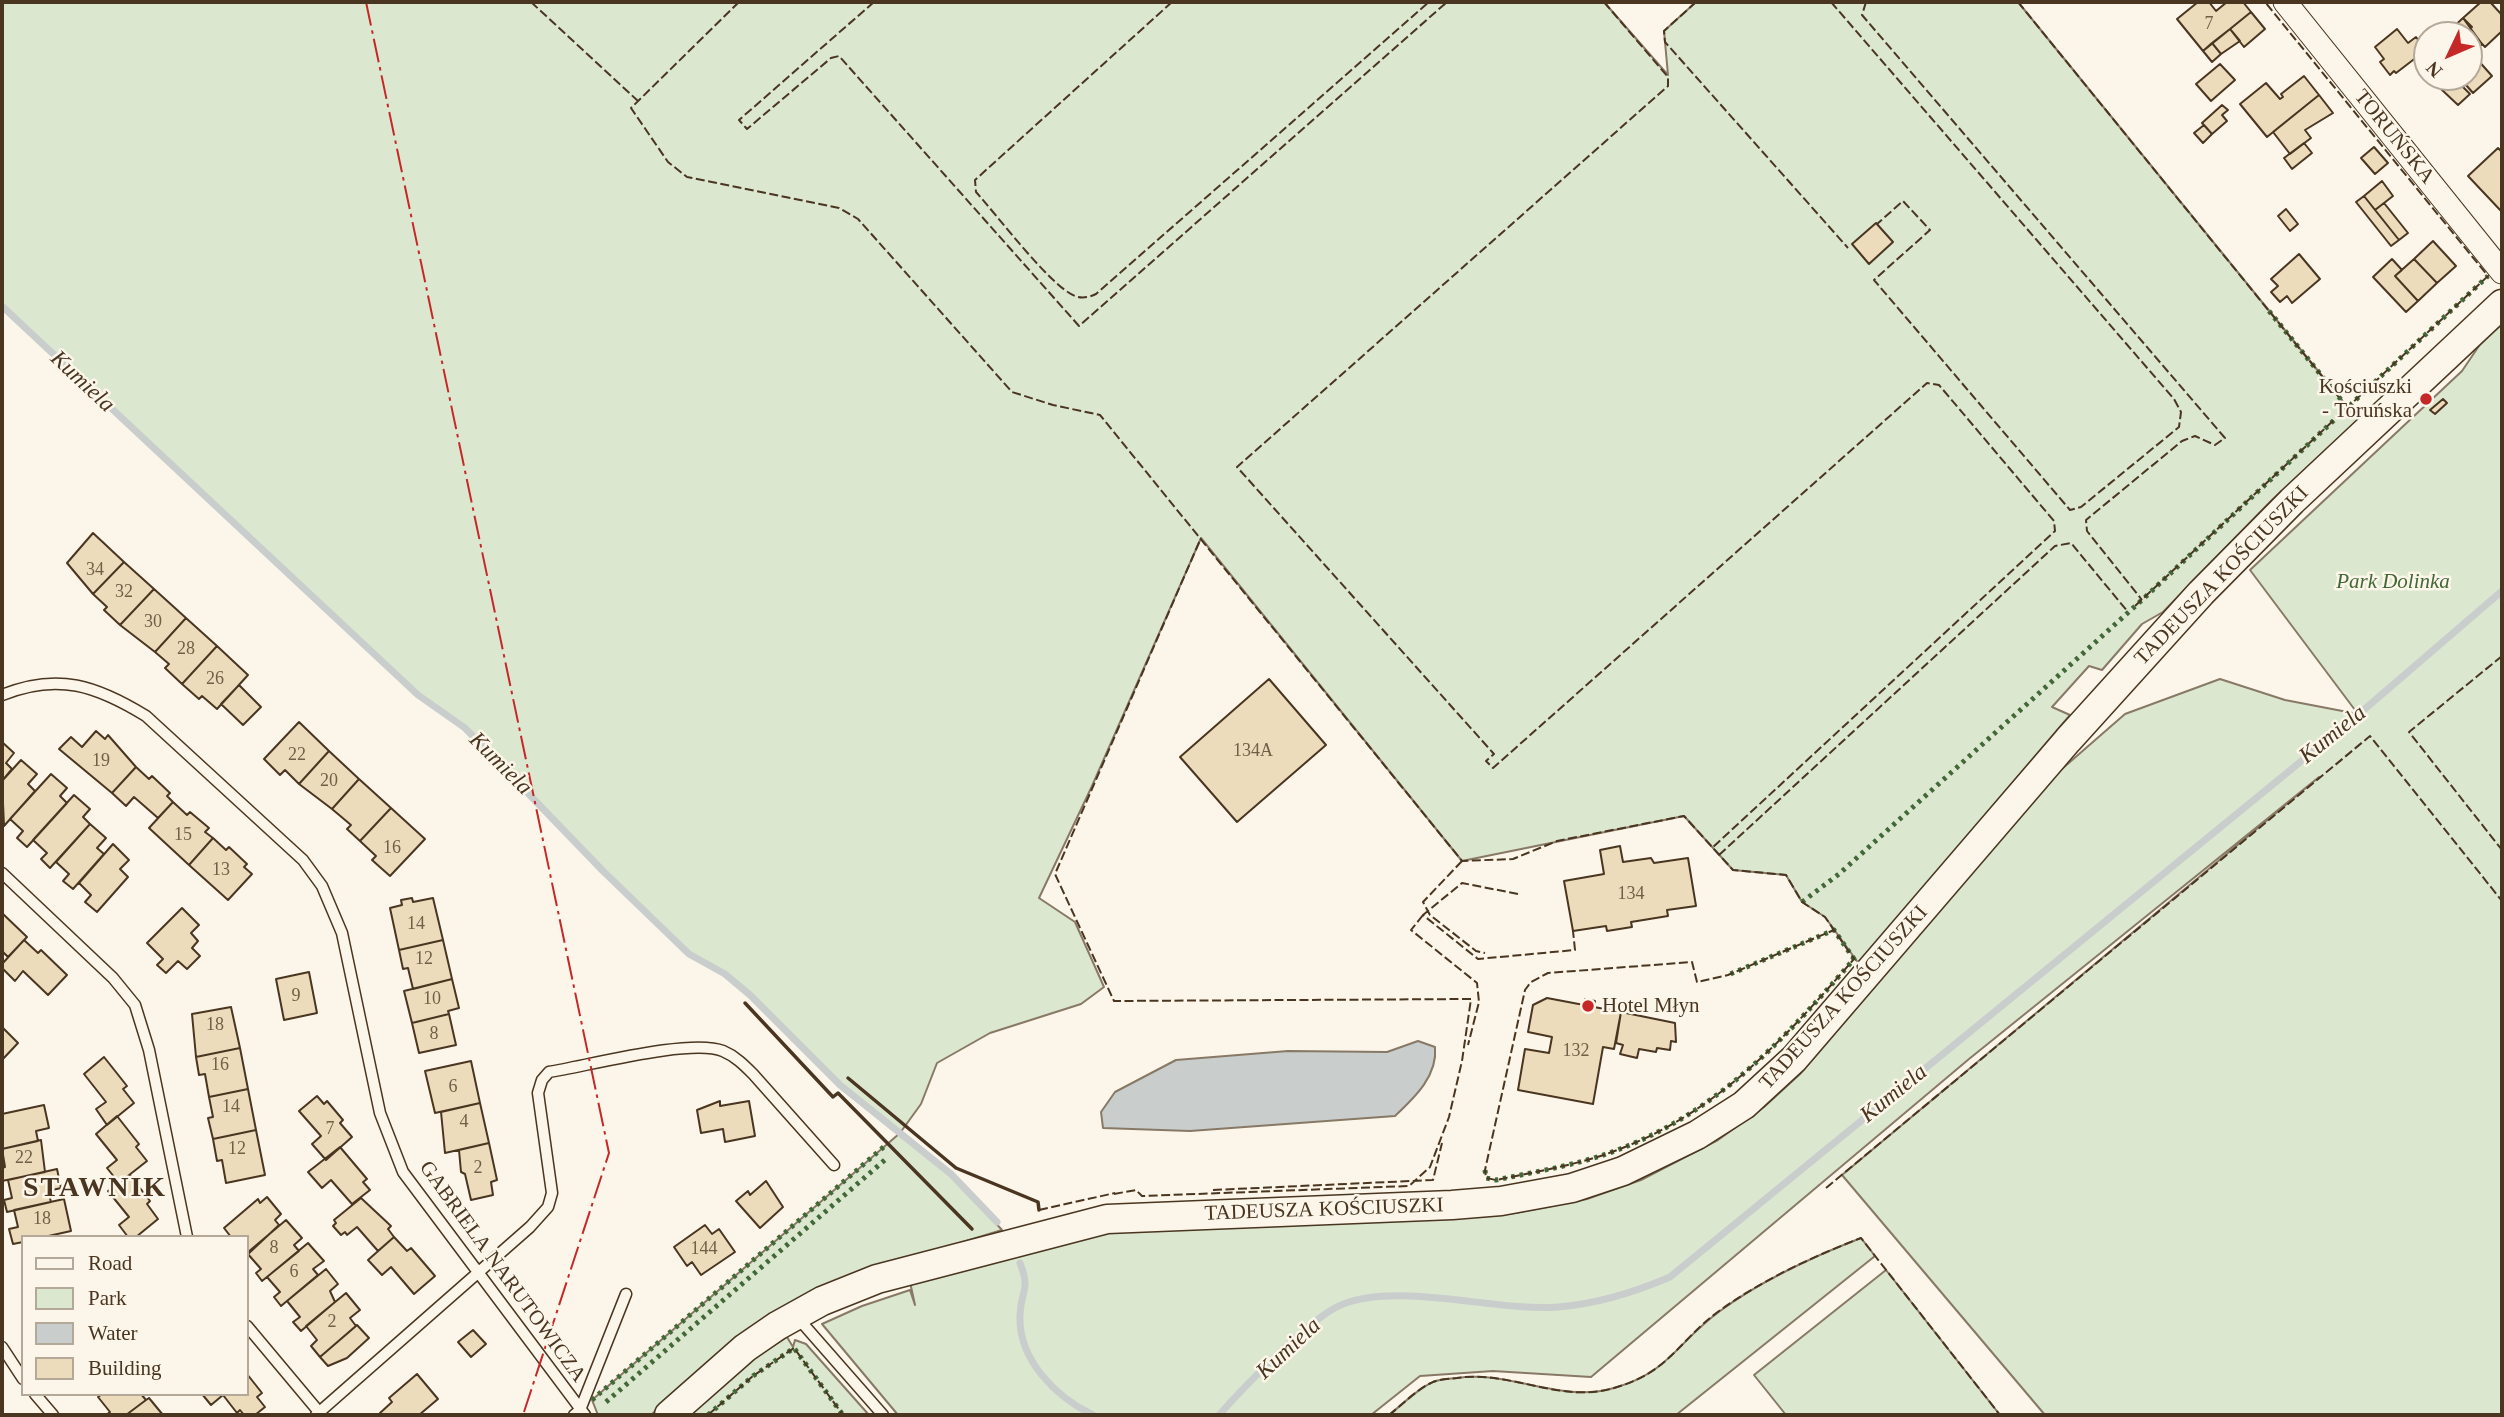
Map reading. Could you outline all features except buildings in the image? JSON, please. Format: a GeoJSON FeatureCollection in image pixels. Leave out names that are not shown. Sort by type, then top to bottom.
{"type":"FeatureCollection","features":[{"type":"Feature","properties":{"kind":"street","name":"TORUŃSKA"},"geometry":{"type":"LineString","coordinates":[[2285,2],[2502,272]]}},
{"type":"Feature","properties":{"kind":"street","name":"TADEUSZA KOŚCIUSZKI"},"geometry":{"type":"LineString","coordinates":[[669,1415],[745,1348],[795,1315],[877,1279],[1107,1219],[1452,1205],[1523,1197],[1572,1188],[1623,1171],[1713,1126],[1761,1092],[1794,1059],[2068,740],[2239,553],[2502,304]]}},
{"type":"Feature","properties":{"kind":"lane","name":"GABRIELA NARUTOWICZA"},"geometry":{"type":"LineString","coordinates":[[2,695],[36,685],[58,683],[102,691],[122,701],[146,716],[303,860],[322,886],[342,933],[380,1113],[403,1172],[579,1413]]}},
{"type":"Feature","properties":{"kind":"lane"},"geometry":{"type":"LineString","coordinates":[[2,873],[113,978],[135,1005],[149,1050],[187,1235]]}},
{"type":"Feature","properties":{"kind":"lane"},"geometry":{"type":"LineString","coordinates":[[248,1327],[318,1414],[530,1227],[548,1207],[553,1183],[538,1093],[541,1080],[549,1072],[671,1051],[699,1048],[722,1051],[739,1060],[754,1074],[834,1165]]}},
{"type":"Feature","properties":{"kind":"lane"},"geometry":{"type":"LineString","coordinates":[[579,1413],[626,1294]]}},
{"type":"Feature","properties":{"kind":"lane"},"geometry":{"type":"LineString","coordinates":[[795,1315],[883,1415]]}},
{"type":"Feature","properties":{"kind":"lane"},"geometry":{"type":"LineString","coordinates":[[2,1348],[21,1376]]}},
{"type":"Feature","properties":{"kind":"lane"},"geometry":{"type":"LineString","coordinates":[[37,1396],[53,1415]]}},
{"type":"Feature","properties":{"kind":"green space"},"geometry":{"type":"Polygon","coordinates":[[[2,2],[1604,2],[1668,75],[1664,31],[1696,2],[2018,2],[2358,420],[2272,500],[2163,612],[2142,624],[2102,670],[2089,666],[2052,707],[2070,715],[1859,964],[1825,917],[1802,902],[1786,875],[1733,870],[1684,816],[1462,861],[1201,538],[1092,786],[1039,898],[1075,922],[1104,987],[1081,1004],[990,1033],[937,1063],[921,1104],[900,1133],[840,1085],[750,995],[725,974],[689,954],[603,871],[465,728],[418,695],[2,306],[2,2]]]}},
{"type":"Feature","properties":{"kind":"green space","name":"Park Dolinka"},"geometry":{"type":"Polygon","coordinates":[[[2502,321],[2502,1415],[2045,1415],[1842,1175],[2319,777],[1969,1059],[1591,1377],[1493,1371],[1420,1376],[1371,1415],[898,1415],[822,1324],[862,1306],[910,1290],[915,1305],[910,1282],[1051,1244],[1112,1232],[1448,1219],[1515,1213],[1587,1199],[1641,1180],[1718,1140],[1764,1107],[1800,1074],[2055,775],[2125,714],[2220,679],[2285,700],[2358,714],[2250,570],[2462,371],[2485,337],[2502,321]]]}},
{"type":"Feature","properties":{"kind":"green space"},"geometry":{"type":"Polygon","coordinates":[[[900,1133],[951,1174],[1002,1230],[836,1281],[732,1343],[651,1415],[598,1415],[592,1400],[900,1133]]]}},
{"type":"Feature","properties":{"kind":"green space"},"geometry":{"type":"Polygon","coordinates":[[[1861,1238],[1875,1256],[1676,1415],[1389,1415],[1420,1390],[1444,1379],[1497,1378],[1574,1392],[1594,1392],[1633,1381],[1661,1365],[1705,1323],[1753,1289],[1806,1261],[1861,1238]]]}},
{"type":"Feature","properties":{"kind":"green space"},"geometry":{"type":"Polygon","coordinates":[[[1886,1270],[2000,1415],[1786,1415],[1754,1375],[1886,1270]]]}},
{"type":"Feature","properties":{"kind":"green space"},"geometry":{"type":"Polygon","coordinates":[[[787,1337],[793,1347],[795,1340],[806,1344],[869,1415],[690,1415],[757,1356],[787,1337]]]}},
{"type":"Feature","properties":{"kind":"water"},"geometry":{"type":"Polygon","coordinates":[[[1418,1041],[1435,1047],[1433,1067],[1423,1086],[1395,1116],[1190,1131],[1103,1128],[1101,1112],[1115,1092],[1176,1060],[1288,1051],[1387,1052],[1418,1041]]]}},
{"type":"Feature","properties":{"kind":"waterway","name":"Kumiela"},"geometry":{"type":"LineString","coordinates":[[2,306],[418,695],[465,728],[603,871],[689,954],[725,974],[750,995],[840,1085],[951,1174],[997,1222]]}},
{"type":"Feature","properties":{"kind":"waterway","name":"Kumiela"},"geometry":{"type":"LineString","coordinates":[[1219,1415],[1295,1338],[1341,1305],[1364,1298],[1418,1296],[1558,1307],[1616,1296],[1670,1277],[2359,714],[2502,591]]}},
{"type":"Feature","properties":{"kind":"waterway","name":"Kumiela"},"geometry":{"type":"LineString","coordinates":[[1020,1263],[1025,1279],[1020,1315],[1021,1331],[1032,1362],[1053,1387],[1093,1415]]}},
{"type":"Feature","properties":{"kind":"hedge"},"geometry":{"type":"LineString","coordinates":[[1802,902],[1839,874],[2142,600],[2488,276]]}},
{"type":"Feature","properties":{"kind":"hedge"},"geometry":{"type":"LineString","coordinates":[[2269,311],[2347,407],[2344,409]]}},
{"type":"Feature","properties":{"kind":"hedge"},"geometry":{"type":"LineString","coordinates":[[1485,1170],[1486,1178],[1496,1180],[1561,1166],[1609,1153],[1660,1131],[1722,1091],[1751,1067],[1804,1015],[1854,959],[1834,930],[1728,975]]}},
{"type":"Feature","properties":{"kind":"hedge"},"geometry":{"type":"LineString","coordinates":[[592,1400],[887,1144]]}},
{"type":"Feature","properties":{"kind":"hedge"},"geometry":{"type":"LineString","coordinates":[[606,1402],[886,1159]]}},
{"type":"Feature","properties":{"kind":"hedge"},"geometry":{"type":"LineString","coordinates":[[708,1415],[753,1376],[794,1348],[843,1415]]}},
{"type":"Feature","properties":{"kind":"fence"},"geometry":{"type":"LineString","coordinates":[[531,2],[638,101]]}},
{"type":"Feature","properties":{"kind":"fence"},"geometry":{"type":"LineString","coordinates":[[739,2],[631,108],[668,162],[687,177],[839,208],[858,219],[1012,392],[1053,405],[1100,415],[1462,861],[1513,859],[1557,841],[1684,816],[1733,870],[1786,875],[1802,902],[1825,917],[1854,959],[1778,1042],[1722,1091],[1692,1112],[1660,1131],[1594,1158],[1496,1180],[1486,1178],[1485,1170],[1525,990],[1531,982],[1548,973],[1692,962],[1697,982],[1728,975],[1834,930]]}},
{"type":"Feature","properties":{"kind":"fence"},"geometry":{"type":"LineString","coordinates":[[874,2],[739,120],[747,129],[831,58],[839,56],[1079,326],[1447,2]]}},
{"type":"Feature","properties":{"kind":"fence"},"geometry":{"type":"LineString","coordinates":[[1172,2],[975,180],[976,192],[1024,249],[1052,279],[1078,297],[1096,294],[1429,2]]}},
{"type":"Feature","properties":{"kind":"fence"},"geometry":{"type":"LineString","coordinates":[[1604,2],[1668,77],[1668,86],[1237,467],[1494,754],[1486,761],[1493,768],[1927,383],[1939,385],[2054,521],[2055,531],[1712,848]]}},
{"type":"Feature","properties":{"kind":"fence"},"geometry":{"type":"LineString","coordinates":[[1696,2],[1664,31],[1665,42],[1848,248]]}},
{"type":"Feature","properties":{"kind":"fence"},"geometry":{"type":"LineString","coordinates":[[1831,2],[2174,399],[2181,412],[2179,427],[2081,507],[2070,510],[1874,280],[1930,230],[1903,201],[1877,224]]}},
{"type":"Feature","properties":{"kind":"fence"},"geometry":{"type":"LineString","coordinates":[[1866,2],[1862,15],[2225,438],[2215,445],[2195,436],[2182,441],[2086,520],[2087,531],[2142,600]]}},
{"type":"Feature","properties":{"kind":"fence"},"geometry":{"type":"LineString","coordinates":[[2018,2],[2347,407]]}},
{"type":"Feature","properties":{"kind":"fence"},"geometry":{"type":"LineString","coordinates":[[2135,606],[2488,276],[2265,2]]}},
{"type":"Feature","properties":{"kind":"fence"},"geometry":{"type":"LineString","coordinates":[[1114,1194],[1136,1190],[1142,1196],[1409,1186],[1430,1167],[1449,1117],[1462,1061],[1471,999],[1114,1001],[1055,874],[1201,538]]}},
{"type":"Feature","properties":{"kind":"fence"},"geometry":{"type":"LineString","coordinates":[[1719,855],[2055,546],[2071,543],[2128,612]]}},
{"type":"Feature","properties":{"kind":"fence"},"geometry":{"type":"LineString","coordinates":[[2502,656],[2409,732],[2502,850]]}},
{"type":"Feature","properties":{"kind":"fence"},"geometry":{"type":"LineString","coordinates":[[1826,1188],[2370,736],[2502,901]]}},
{"type":"Feature","properties":{"kind":"fence"},"geometry":{"type":"LineString","coordinates":[[1462,861],[1423,902],[1430,915],[1476,951],[1485,953]]}},
{"type":"Feature","properties":{"kind":"fence"},"geometry":{"type":"LineString","coordinates":[[1518,894],[1462,883],[1423,915],[1478,959],[1575,950],[1573,931]]}},
{"type":"Feature","properties":{"kind":"fence"},"geometry":{"type":"LineString","coordinates":[[1423,915],[1411,930],[1477,983],[1479,1002],[1468,1045]]}},
{"type":"Feature","properties":{"kind":"fence"},"geometry":{"type":"LineString","coordinates":[[1213,1190],[1433,1180],[1442,1143]]}},
{"type":"Feature","properties":{"kind":"fence"},"geometry":{"type":"LineString","coordinates":[[1039,1210],[1115,1193]]}},
{"type":"Feature","properties":{"kind":"fence"},"geometry":{"type":"LineString","coordinates":[[1389,1415],[1420,1390],[1444,1379],[1497,1378],[1574,1392],[1594,1392],[1633,1381],[1661,1365],[1719,1311],[1752,1289],[1861,1238],[2000,1415]]}},
{"type":"Feature","properties":{"kind":"fence"},"geometry":{"type":"LineString","coordinates":[[708,1415],[753,1376],[794,1348],[843,1415]]}},
{"type":"Feature","properties":{"kind":"wall"},"geometry":{"type":"LineString","coordinates":[[745,1003],[833,1097],[838,1093],[972,1229]]}},
{"type":"Feature","properties":{"kind":"wall"},"geometry":{"type":"LineString","coordinates":[[848,1078],[956,1168],[1038,1202],[1039,1210]]}},
{"type":"Feature","properties":{"kind":"power"},"geometry":{"type":"LineString","coordinates":[[366,2],[609,1153],[523,1415]]}},
{"type":"Feature","properties":{"kind":"place","name":"Kościuszki - Toruńska"},"geometry":{"type":"Point","coordinates":[2426,399]}},
{"type":"Feature","properties":{"kind":"place","name":"Hotel Młyn"},"geometry":{"type":"Point","coordinates":[1588,1006]}},
{"type":"Feature","properties":{"kind":"district","name":"STAWNIK"},"geometry":{"type":"Point","coordinates":[95,1189]}}]}
